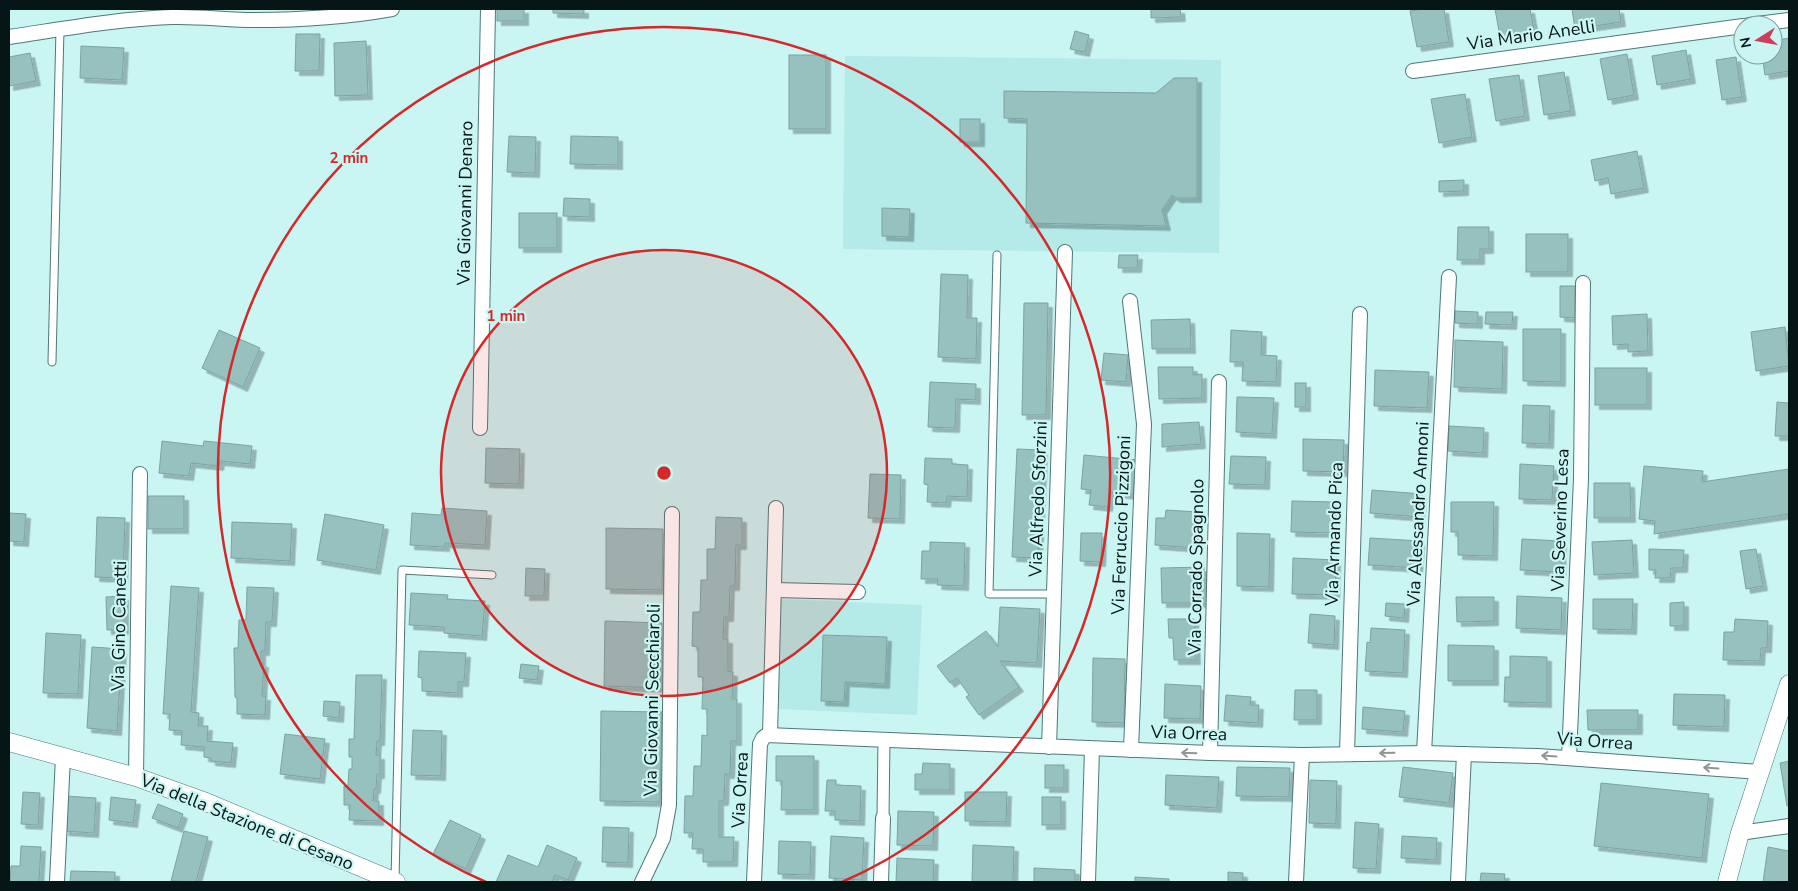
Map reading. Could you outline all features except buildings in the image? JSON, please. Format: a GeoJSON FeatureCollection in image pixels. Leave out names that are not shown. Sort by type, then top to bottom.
{"type":"FeatureCollection","features":[{"type":"Feature","properties":{"kind":"street"},"geometry":{"type":"LineString","coordinates":[[9,37],[60,29],[171,18],[290,19],[365,14],[392,9]]}},
{"type":"Feature","properties":{"kind":"street","name":"Via Giovanni Denaro"},"geometry":{"type":"LineString","coordinates":[[480,428],[488,9]]}},
{"type":"Feature","properties":{"kind":"street","name":"Via Mario Anelli"},"geometry":{"type":"LineString","coordinates":[[1413,71],[1733,27]]}},
{"type":"Feature","properties":{"kind":"street","name":"Via Alfredo Sforzini"},"geometry":{"type":"LineString","coordinates":[[1049,747],[1065,252]]}},
{"type":"Feature","properties":{"kind":"street","name":"Via Alessandro Annoni"},"geometry":{"type":"LineString","coordinates":[[1424,753],[1449,277]]}},
{"type":"Feature","properties":{"kind":"street","name":"Via Severino Lesa"},"geometry":{"type":"LineString","coordinates":[[1569,758],[1581,478],[1583,282]]}},
{"type":"Feature","properties":{"kind":"street","name":"Via Ferruccio Pizzigoni"},"geometry":{"type":"LineString","coordinates":[[1130,301],[1144,419],[1131,750]]}},
{"type":"Feature","properties":{"kind":"street","name":"Via Armando Pica"},"geometry":{"type":"LineString","coordinates":[[1347,754],[1360,314]]}},
{"type":"Feature","properties":{"kind":"street","name":"Via Corrado Spagnolo"},"geometry":{"type":"LineString","coordinates":[[1210,754],[1219,382]]}},
{"type":"Feature","properties":{"kind":"street","name":"Via Gino Canetti"},"geometry":{"type":"LineString","coordinates":[[136,778],[140,474]]}},
{"type":"Feature","properties":{"kind":"street"},"geometry":{"type":"LineString","coordinates":[[770,735],[776,508]]}},
{"type":"Feature","properties":{"kind":"street","name":"Via Giovanni Secchiaroli"},"geometry":{"type":"LineString","coordinates":[[642,882],[662,838],[669,805],[672,514]]}},
{"type":"Feature","properties":{"kind":"street"},"geometry":{"type":"LineString","coordinates":[[774,590],[858,592]]}},
{"type":"Feature","properties":{"kind":"street"},"geometry":{"type":"LineString","coordinates":[[1727,882],[1740,833],[1789,684]]}},
{"type":"Feature","properties":{"kind":"street","name":"Via Orrea"},"geometry":{"type":"LineString","coordinates":[[754,882],[760,744],[763,738],[770,735],[1210,754],[1464,754],[1569,758],[1760,772]]}},
{"type":"Feature","properties":{"kind":"street"},"geometry":{"type":"LineString","coordinates":[[881,882],[884,739]]}},
{"type":"Feature","properties":{"kind":"street","name":"Via della Stazione di Cesano"},"geometry":{"type":"LineString","coordinates":[[9,742],[136,778],[206,802],[396,882]]}},
{"type":"Feature","properties":{"kind":"street"},"geometry":{"type":"LineString","coordinates":[[1088,882],[1092,749]]}},
{"type":"Feature","properties":{"kind":"street"},"geometry":{"type":"LineString","coordinates":[[1458,882],[1464,754]]}},
{"type":"Feature","properties":{"kind":"street"},"geometry":{"type":"LineString","coordinates":[[1296,882],[1302,755]]}},
{"type":"Feature","properties":{"kind":"street"},"geometry":{"type":"LineString","coordinates":[[57,882],[63,757]]}},
{"type":"Feature","properties":{"kind":"street"},"geometry":{"type":"LineString","coordinates":[[1740,833],[1789,826]]}},
{"type":"Feature","properties":{"kind":"lane"},"geometry":{"type":"LineString","coordinates":[[52,362],[60,29]]}},
{"type":"Feature","properties":{"kind":"lane"},"geometry":{"type":"LineString","coordinates":[[997,255],[990,594],[1054,594]]}},
{"type":"Feature","properties":{"kind":"lane"},"geometry":{"type":"LineString","coordinates":[[396,882],[402,570],[492,575]]}},
{"type":"Feature","properties":{"kind":"shaded area"},"geometry":{"type":"Polygon","coordinates":[[[845,56],[1221,60],[1219,253],[843,249],[845,56]]]}},
{"type":"Feature","properties":{"kind":"shaded area"},"geometry":{"type":"Polygon","coordinates":[[[780,599],[922,605],[917,715],[776,709],[780,599]]]}}]}
